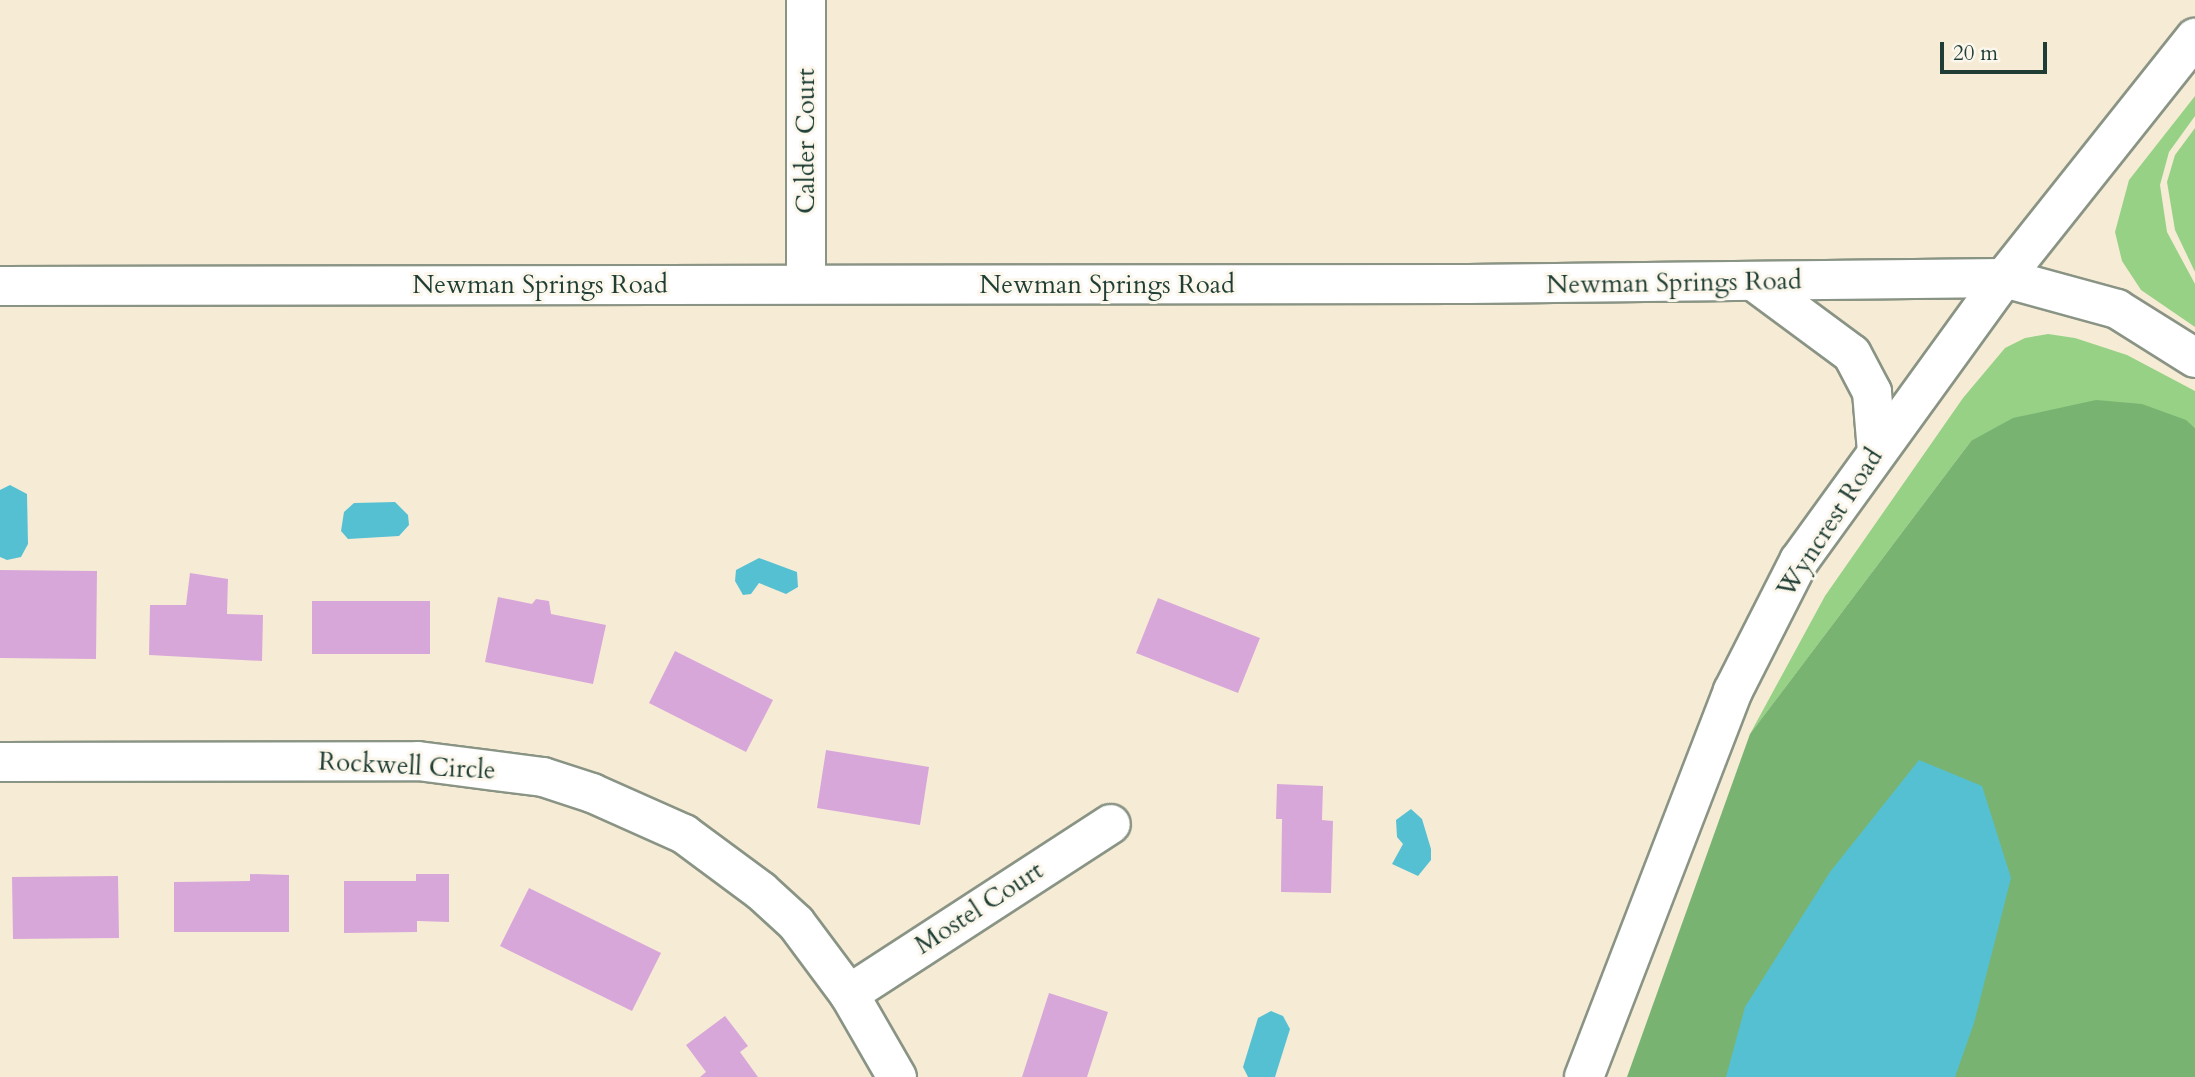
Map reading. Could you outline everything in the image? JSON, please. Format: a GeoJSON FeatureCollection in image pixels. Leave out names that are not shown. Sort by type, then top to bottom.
{"type":"FeatureCollection","features":[{"type":"Feature","properties":{"kind":"street","name":"Calder Court"},"geometry":{"type":"LineString","coordinates":[[806,0],[806,282]]}},
{"type":"Feature","properties":{"kind":"street","name":"Wyncrest Road"},"geometry":{"type":"LineString","coordinates":[[1584,1077],[1733,691],[1799,561],[2004,278],[2195,38]]}},
{"type":"Feature","properties":{"kind":"street","name":"Newman Springs Road"},"geometry":{"type":"LineString","coordinates":[[0,286],[806,282],[890,286],[1756,283],[2004,278],[2117,309],[2195,358]]}},
{"type":"Feature","properties":{"kind":"street"},"geometry":{"type":"LineString","coordinates":[[1756,283],[1852,354],[1872,392],[1877,451]]}},
{"type":"Feature","properties":{"kind":"street","name":"Rockwell Circle"},"geometry":{"type":"LineString","coordinates":[[0,762],[413,761],[479,766],[543,777],[651,818],[709,850],[796,923],[849,994],[897,1077]]}},
{"type":"Feature","properties":{"kind":"street","name":"Mostel Court"},"geometry":{"type":"LineString","coordinates":[[849,994],[1111,824]]}},
{"type":"Feature","properties":{"kind":"green space"},"geometry":{"type":"Polygon","coordinates":[[[2195,96],[2195,116],[2169,152],[2160,185],[2167,232],[2195,284],[2195,327],[2141,290],[2122,261],[2115,232],[2129,180],[2195,96]]]}},
{"type":"Feature","properties":{"kind":"green space"},"geometry":{"type":"Polygon","coordinates":[[[2195,128],[2195,272],[2175,230],[2167,182],[2175,155],[2195,128]]]}},
{"type":"Feature","properties":{"kind":"green space"},"geometry":{"type":"Polygon","coordinates":[[[2048,334],[2075,338],[2127,355],[2195,391],[2195,428],[2185,420],[1971,441],[1750,734],[1825,596],[1963,398],[2005,348],[2025,338],[2048,334]]]}},
{"type":"Feature","properties":{"kind":"green space"},"geometry":{"type":"Polygon","coordinates":[[[2096,400],[2142,404],[2186,420],[2195,428],[2195,1077],[1627,1077],[1750,734],[1971,441],[2013,418],[2096,400]]]}},
{"type":"Feature","properties":{"kind":"water"},"geometry":{"type":"Polygon","coordinates":[[[10,485],[27,494],[28,544],[21,557],[7,560],[0,557],[0,490],[10,485]]]}},
{"type":"Feature","properties":{"kind":"water"},"geometry":{"type":"Polygon","coordinates":[[[395,502],[408,515],[409,525],[399,536],[348,539],[341,531],[344,512],[354,503],[395,502]]]}},
{"type":"Feature","properties":{"kind":"water"},"geometry":{"type":"Polygon","coordinates":[[[759,558],[797,572],[798,587],[786,594],[759,583],[751,594],[743,595],[735,581],[736,570],[759,558]]]}},
{"type":"Feature","properties":{"kind":"water"},"geometry":{"type":"Polygon","coordinates":[[[1919,760],[1982,786],[2011,878],[1974,1023],[1955,1077],[1726,1077],[1745,1007],[1830,872],[1919,760]]]}},
{"type":"Feature","properties":{"kind":"water"},"geometry":{"type":"Polygon","coordinates":[[[1411,809],[1422,819],[1431,849],[1431,860],[1418,876],[1392,864],[1403,844],[1397,837],[1396,820],[1411,809]]]}},
{"type":"Feature","properties":{"kind":"water"},"geometry":{"type":"Polygon","coordinates":[[[1271,1011],[1283,1016],[1290,1029],[1275,1077],[1248,1077],[1243,1067],[1258,1018],[1271,1011]]]}},
{"type":"Feature","properties":{"kind":"building"},"geometry":{"type":"Polygon","coordinates":[[[0,570],[97,571],[96,659],[0,658],[0,570]]]}},
{"type":"Feature","properties":{"kind":"building"},"geometry":{"type":"Polygon","coordinates":[[[190,573],[228,579],[227,614],[263,615],[262,661],[149,655],[150,605],[186,605],[190,573]]]}},
{"type":"Feature","properties":{"kind":"building"},"geometry":{"type":"Polygon","coordinates":[[[498,597],[532,604],[536,599],[549,601],[551,614],[606,625],[593,684],[485,662],[498,597]]]}},
{"type":"Feature","properties":{"kind":"building"},"geometry":{"type":"Polygon","coordinates":[[[1158,598],[1260,638],[1238,693],[1136,653],[1158,598]]]}},
{"type":"Feature","properties":{"kind":"building"},"geometry":{"type":"Polygon","coordinates":[[[312,601],[430,601],[430,654],[312,654],[312,601]]]}},
{"type":"Feature","properties":{"kind":"building"},"geometry":{"type":"Polygon","coordinates":[[[675,651],[773,700],[746,752],[649,703],[675,651]]]}},
{"type":"Feature","properties":{"kind":"building"},"geometry":{"type":"Polygon","coordinates":[[[826,750],[929,767],[920,825],[817,808],[826,750]]]}},
{"type":"Feature","properties":{"kind":"building"},"geometry":{"type":"Polygon","coordinates":[[[1277,784],[1323,786],[1322,820],[1333,821],[1331,893],[1281,892],[1282,819],[1276,819],[1277,784]]]}},
{"type":"Feature","properties":{"kind":"building"},"geometry":{"type":"Polygon","coordinates":[[[250,874],[289,875],[289,932],[174,932],[174,882],[250,881],[250,874]]]}},
{"type":"Feature","properties":{"kind":"building"},"geometry":{"type":"Polygon","coordinates":[[[416,874],[449,874],[449,922],[417,921],[417,932],[344,933],[344,881],[416,881],[416,874]]]}},
{"type":"Feature","properties":{"kind":"building"},"geometry":{"type":"Polygon","coordinates":[[[118,876],[119,938],[13,939],[12,877],[118,876]]]}},
{"type":"Feature","properties":{"kind":"building"},"geometry":{"type":"Polygon","coordinates":[[[529,888],[661,953],[632,1011],[500,946],[529,888]]]}},
{"type":"Feature","properties":{"kind":"building"},"geometry":{"type":"Polygon","coordinates":[[[1049,993],[1108,1012],[1087,1077],[1022,1077],[1049,993]]]}},
{"type":"Feature","properties":{"kind":"building"},"geometry":{"type":"Polygon","coordinates":[[[725,1016],[748,1046],[740,1052],[758,1077],[700,1077],[706,1072],[686,1045],[725,1016]]]}}]}
